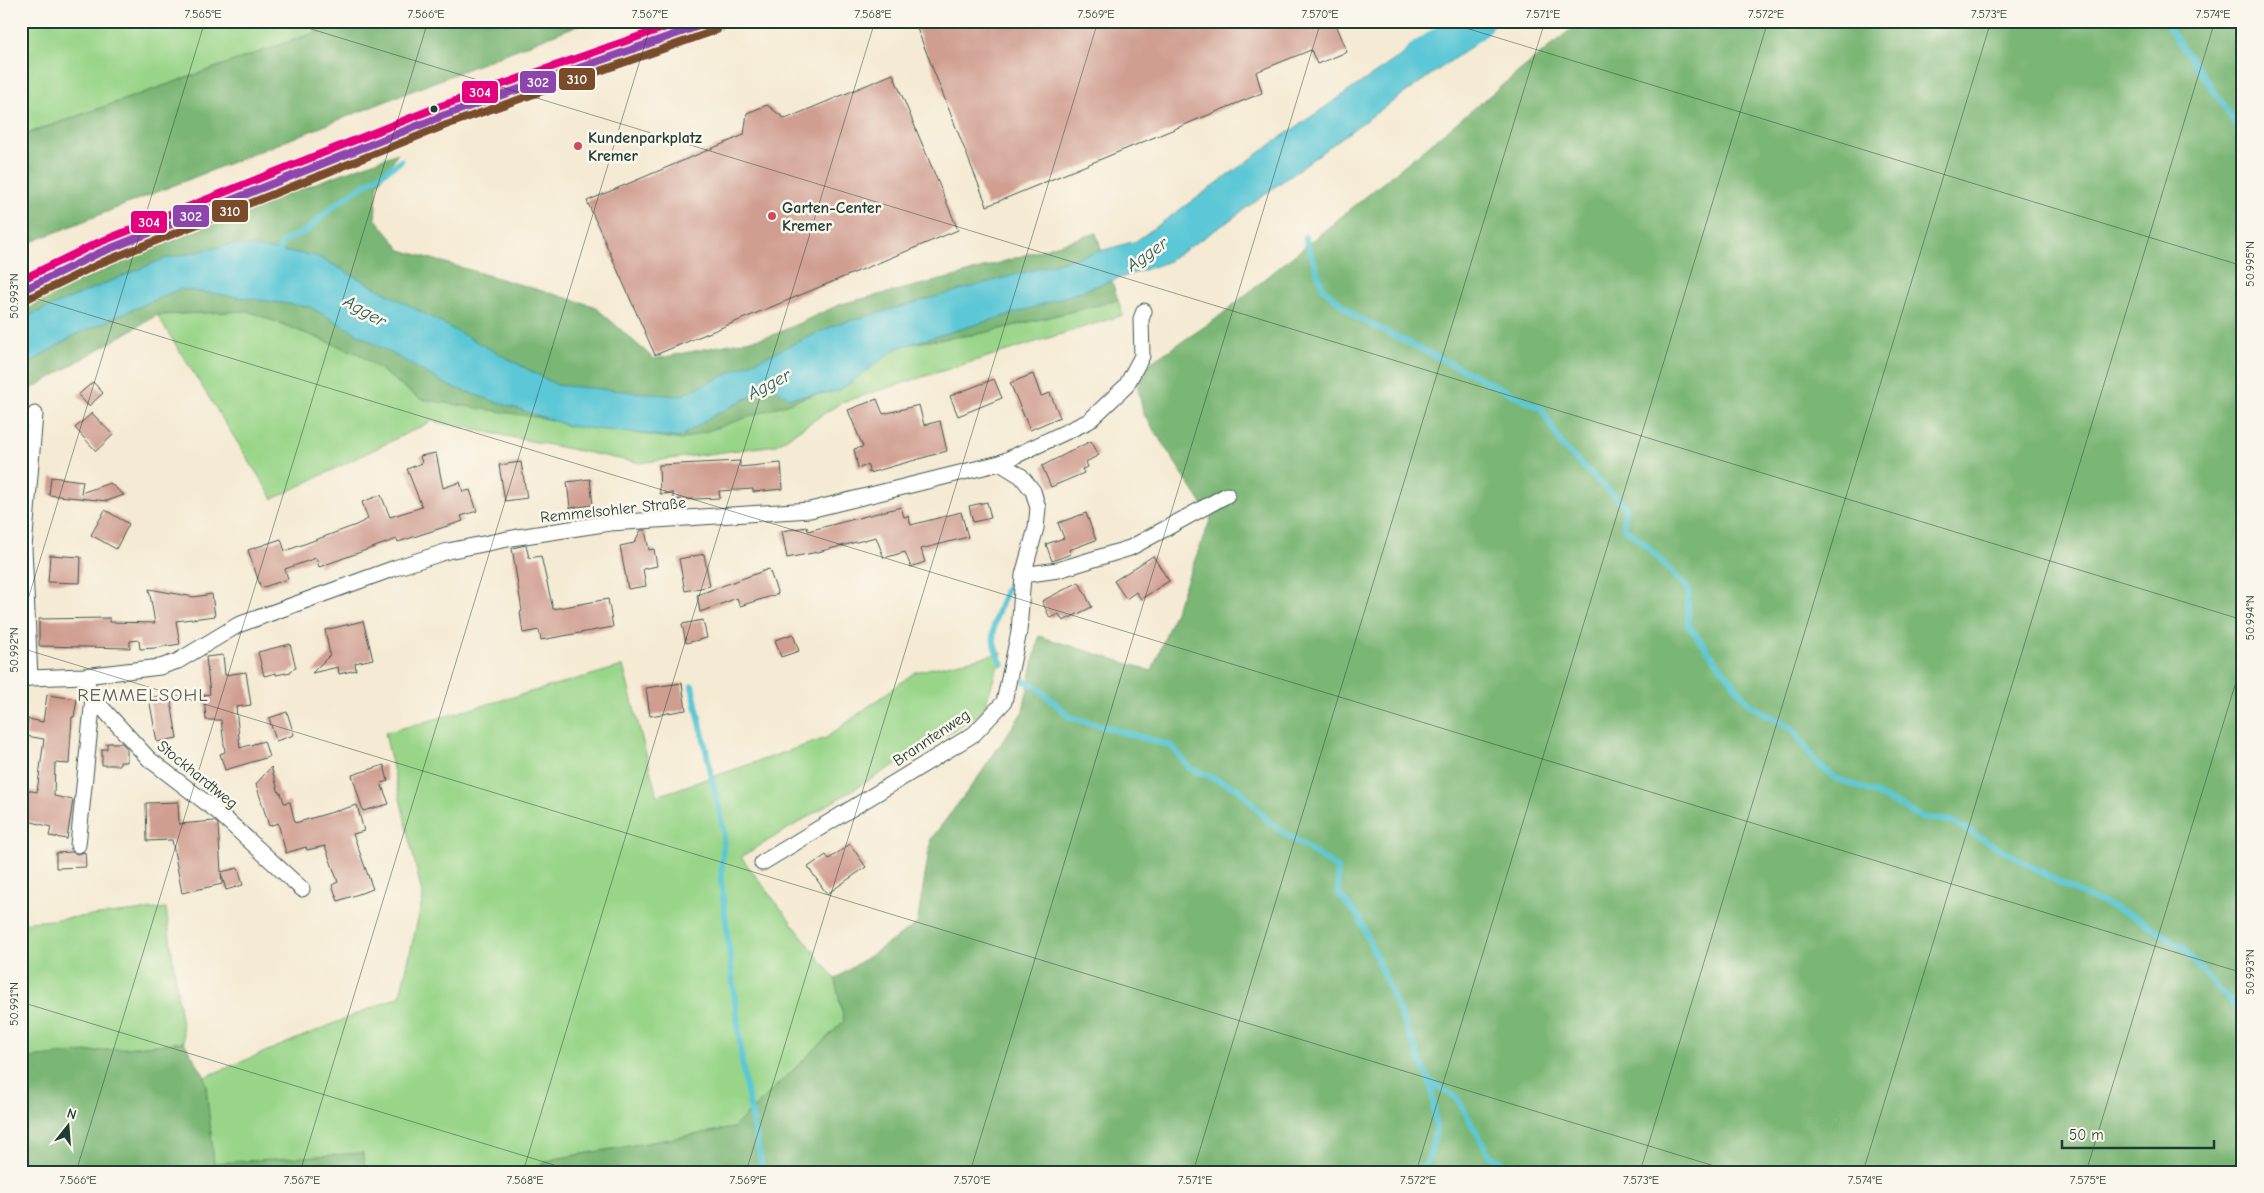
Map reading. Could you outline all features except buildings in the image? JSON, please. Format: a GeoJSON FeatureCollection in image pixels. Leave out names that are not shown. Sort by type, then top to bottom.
{"type":"FeatureCollection","features":[{"type":"Feature","properties":{"kind":"main road"},"geometry":{"type":"LineString","coordinates":[[21,291],[99,253],[442,116],[714,21]]}},
{"type":"Feature","properties":{"kind":"street","name":"Remmelsohler Straße"},"geometry":{"type":"LineString","coordinates":[[26,679],[84,676],[160,667],[178,661],[238,625],[395,568],[448,551],[518,537],[610,523],[810,510],[1000,463],[1089,422],[1126,386],[1142,356],[1141,319],[1144,310]]}},
{"type":"Feature","properties":{"kind":"street"},"geometry":{"type":"LineString","coordinates":[[26,679],[24,548],[34,414]]}},
{"type":"Feature","properties":{"kind":"street","name":"Branntenweg"},"geometry":{"type":"LineString","coordinates":[[762,863],[974,734],[1004,702],[1019,632],[1023,575],[1036,528],[1038,508],[1033,491],[1021,476],[1000,463]]}},
{"type":"Feature","properties":{"kind":"street"},"geometry":{"type":"LineString","coordinates":[[1023,575],[1058,570],[1130,548],[1227,495]]}},
{"type":"Feature","properties":{"kind":"street","name":"Stockhardtweg"},"geometry":{"type":"LineString","coordinates":[[84,676],[94,698],[149,759],[218,812],[302,889]]}},
{"type":"Feature","properties":{"kind":"street"},"geometry":{"type":"LineString","coordinates":[[78,845],[94,698]]}},
{"type":"Feature","properties":{"kind":"green space"},"geometry":{"type":"Polygon","coordinates":[[[21,21],[348,21],[23,135],[21,133],[21,21]]]}},
{"type":"Feature","properties":{"kind":"green space"},"geometry":{"type":"Polygon","coordinates":[[[348,21],[588,21],[21,246],[21,133],[24,135],[348,21]]]}},
{"type":"Feature","properties":{"kind":"green space"},"geometry":{"type":"Polygon","coordinates":[[[1581,21],[2243,21],[2243,1172],[525,1172],[554,1159],[733,1128],[844,1021],[835,979],[917,924],[931,839],[979,776],[1023,711],[1039,636],[1152,671],[1211,518],[1143,413],[1135,373],[1216,319],[1581,21]]]}},
{"type":"Feature","properties":{"kind":"green space"},"geometry":{"type":"Polygon","coordinates":[[[398,153],[378,184],[375,218],[401,250],[594,306],[654,359],[771,336],[841,304],[957,276],[1096,233],[1118,300],[984,333],[894,346],[827,390],[681,440],[420,399],[359,354],[248,311],[157,315],[21,395],[21,306],[248,208],[398,153]]]}},
{"type":"Feature","properties":{"kind":"green space"},"geometry":{"type":"Polygon","coordinates":[[[1118,300],[1123,315],[842,402],[776,445],[639,463],[432,421],[273,499],[157,315],[248,311],[359,354],[421,399],[894,346],[984,333],[1118,300]]]}},
{"type":"Feature","properties":{"kind":"green space"},"geometry":{"type":"Polygon","coordinates":[[[1002,653],[983,712],[741,857],[835,979],[844,1021],[733,1128],[554,1159],[525,1172],[366,1172],[363,1153],[214,1164],[205,1077],[400,996],[423,898],[385,733],[623,666],[657,796],[826,738],[915,672],[1002,653]]]}},
{"type":"Feature","properties":{"kind":"green space"},"geometry":{"type":"Polygon","coordinates":[[[166,908],[184,1042],[21,1059],[21,923],[166,908]]]}},
{"type":"Feature","properties":{"kind":"green space"},"geometry":{"type":"Polygon","coordinates":[[[184,1042],[205,1077],[214,1163],[363,1153],[366,1172],[21,1172],[21,1059],[184,1042]]]}},
{"type":"Feature","properties":{"kind":"water"},"geometry":{"type":"Polygon","coordinates":[[[1449,23],[1475,44],[1352,130],[1230,220],[1167,262],[1029,309],[897,348],[839,391],[789,398],[771,386],[713,416],[679,438],[569,426],[449,386],[310,307],[180,289],[75,335],[21,368],[21,319],[163,259],[233,244],[317,256],[557,385],[679,396],[835,325],[1136,241],[1287,133],[1449,23]]]}},
{"type":"Feature","properties":{"kind":"waterway","name":"Agger"},"geometry":{"type":"LineString","coordinates":[[1420,60],[1476,21]]}},
{"type":"Feature","properties":{"kind":"waterway"},"geometry":{"type":"LineString","coordinates":[[2164,21],[2221,101],[2243,136]]}},
{"type":"Feature","properties":{"kind":"waterway"},"geometry":{"type":"LineString","coordinates":[[278,258],[282,242],[306,231],[336,204],[401,161]]}},
{"type":"Feature","properties":{"kind":"waterway"},"geometry":{"type":"LineString","coordinates":[[1305,237],[1323,288],[1356,317],[1541,408],[1563,447],[1625,506],[1624,528],[1645,544],[1688,589],[1688,625],[1751,706],[1792,728],[1816,762],[1835,778],[1873,792],[1921,817],[1951,821],[2077,892],[2138,918],[2180,946],[2243,1015]]}},
{"type":"Feature","properties":{"kind":"waterway"},"geometry":{"type":"LineString","coordinates":[[1002,664],[997,654],[993,634],[996,616],[1008,586]]}},
{"type":"Feature","properties":{"kind":"waterway"},"geometry":{"type":"LineString","coordinates":[[1024,681],[1037,687],[1070,717],[1172,746],[1189,768],[1239,789],[1270,823],[1337,868],[1339,895],[1359,917],[1432,1088],[1436,1129],[1430,1155],[1422,1172]]}},
{"type":"Feature","properties":{"kind":"waterway"},"geometry":{"type":"LineString","coordinates":[[692,686],[724,832],[721,879],[744,1077],[763,1172]]}},
{"type":"Feature","properties":{"kind":"waterway"},"geometry":{"type":"LineString","coordinates":[[1429,1080],[1457,1098],[1490,1156],[1505,1164],[1513,1172]]}},
{"type":"Feature","properties":{"kind":"transit line","name":"304"},"geometry":{"type":"LineString","coordinates":[[21,280],[95,244],[438,107],[683,21]]}},
{"type":"Feature","properties":{"kind":"transit line","name":"302"},"geometry":{"type":"LineString","coordinates":[[21,291],[99,253],[442,116],[713,21]]}},
{"type":"Feature","properties":{"kind":"transit line","name":"310"},"geometry":{"type":"LineString","coordinates":[[25,300],[103,262],[446,125],[717,30]]}},
{"type":"Feature","properties":{"kind":"place","name":"Kundenparkplatz Kremer"},"geometry":{"type":"Point","coordinates":[578,146]}},
{"type":"Feature","properties":{"kind":"place","name":"Garten-Center Kremer"},"geometry":{"type":"Point","coordinates":[772,216]}},
{"type":"Feature","properties":{"kind":"district","name":"REMMELSOHL"},"geometry":{"type":"Point","coordinates":[143,694]}}]}
